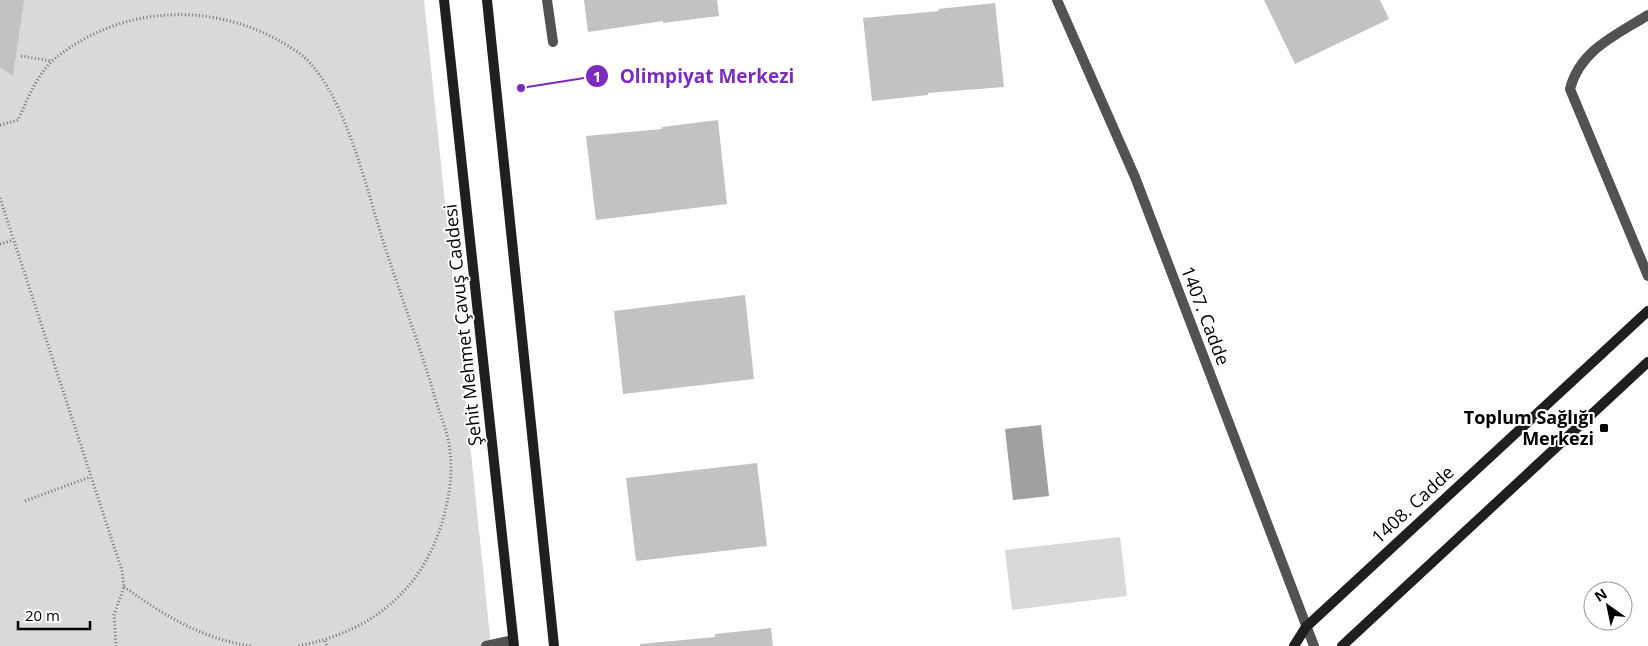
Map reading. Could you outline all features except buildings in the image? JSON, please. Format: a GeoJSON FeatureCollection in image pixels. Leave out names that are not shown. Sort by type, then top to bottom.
{"type":"FeatureCollection","features":[{"type":"Feature","properties":{"kind":"main road","name":"Şehit Mehmet Çavuş Caddesi"},"geometry":{"type":"LineString","coordinates":[[444,0],[513,643]]}},
{"type":"Feature","properties":{"kind":"main road"},"geometry":{"type":"LineString","coordinates":[[487,0],[554,646]]}},
{"type":"Feature","properties":{"kind":"main road","name":"1408. Cadde"},"geometry":{"type":"LineString","coordinates":[[1294,646],[1306,627],[1648,311]]}},
{"type":"Feature","properties":{"kind":"main road"},"geometry":{"type":"LineString","coordinates":[[1342,646],[1648,362]]}},
{"type":"Feature","properties":{"kind":"street"},"geometry":{"type":"LineString","coordinates":[[547,0],[553,42]]}},
{"type":"Feature","properties":{"kind":"street","name":"1407. Cadde"},"geometry":{"type":"LineString","coordinates":[[1057,0],[1135,177],[1314,646]]}},
{"type":"Feature","properties":{"kind":"street"},"geometry":{"type":"LineString","coordinates":[[1648,15],[1589,53],[1574,72],[1570,89],[1648,276]]}},
{"type":"Feature","properties":{"kind":"street"},"geometry":{"type":"LineString","coordinates":[[486,646],[513,643]]}},
{"type":"Feature","properties":{"kind":"path"},"geometry":{"type":"LineString","coordinates":[[256,25],[303,56],[329,88],[346,126],[391,266],[422,352],[450,451],[449,495],[435,546],[416,579],[388,606],[362,624],[325,641],[298,646]]}},
{"type":"Feature","properties":{"kind":"path"},"geometry":{"type":"LineString","coordinates":[[0,125],[18,120],[29,94],[53,61],[96,28]]}},
{"type":"Feature","properties":{"kind":"path"},"geometry":{"type":"LineString","coordinates":[[21,56],[53,61]]}},
{"type":"Feature","properties":{"kind":"path"},"geometry":{"type":"LineString","coordinates":[[0,198],[122,571],[124,587],[114,616],[116,646]]}},
{"type":"Feature","properties":{"kind":"path"},"geometry":{"type":"LineString","coordinates":[[0,244],[13,240]]}},
{"type":"Feature","properties":{"kind":"path"},"geometry":{"type":"LineString","coordinates":[[25,501],[90,477]]}},
{"type":"Feature","properties":{"kind":"path"},"geometry":{"type":"LineString","coordinates":[[124,587],[192,630],[228,642],[251,646]]}},
{"type":"Feature","properties":{"kind":"path"},"geometry":{"type":"LineString","coordinates":[[325,641],[327,646]]}},
{"type":"Feature","properties":{"kind":"shaded area"},"geometry":{"type":"Polygon","coordinates":[[[0,0],[424,0],[491,646],[0,646],[0,0]]]}},
{"type":"Feature","properties":{"kind":"shaded area"},"geometry":{"type":"Polygon","coordinates":[[[1041,425],[1049,496],[1013,500],[1005,429],[1041,425]]]}},
{"type":"Feature","properties":{"kind":"shaded area"},"geometry":{"type":"Polygon","coordinates":[[[1120,537],[1127,596],[1012,610],[1005,550],[1120,537]]]}},
{"type":"Feature","properties":{"kind":"place","name":"Olimpiyat Merkezi"},"geometry":{"type":"Point","coordinates":[521,88]}},
{"type":"Feature","properties":{"kind":"place","name":"Toplum Sağlığı Merkezi"},"geometry":{"type":"Point","coordinates":[1604,428]}}]}
